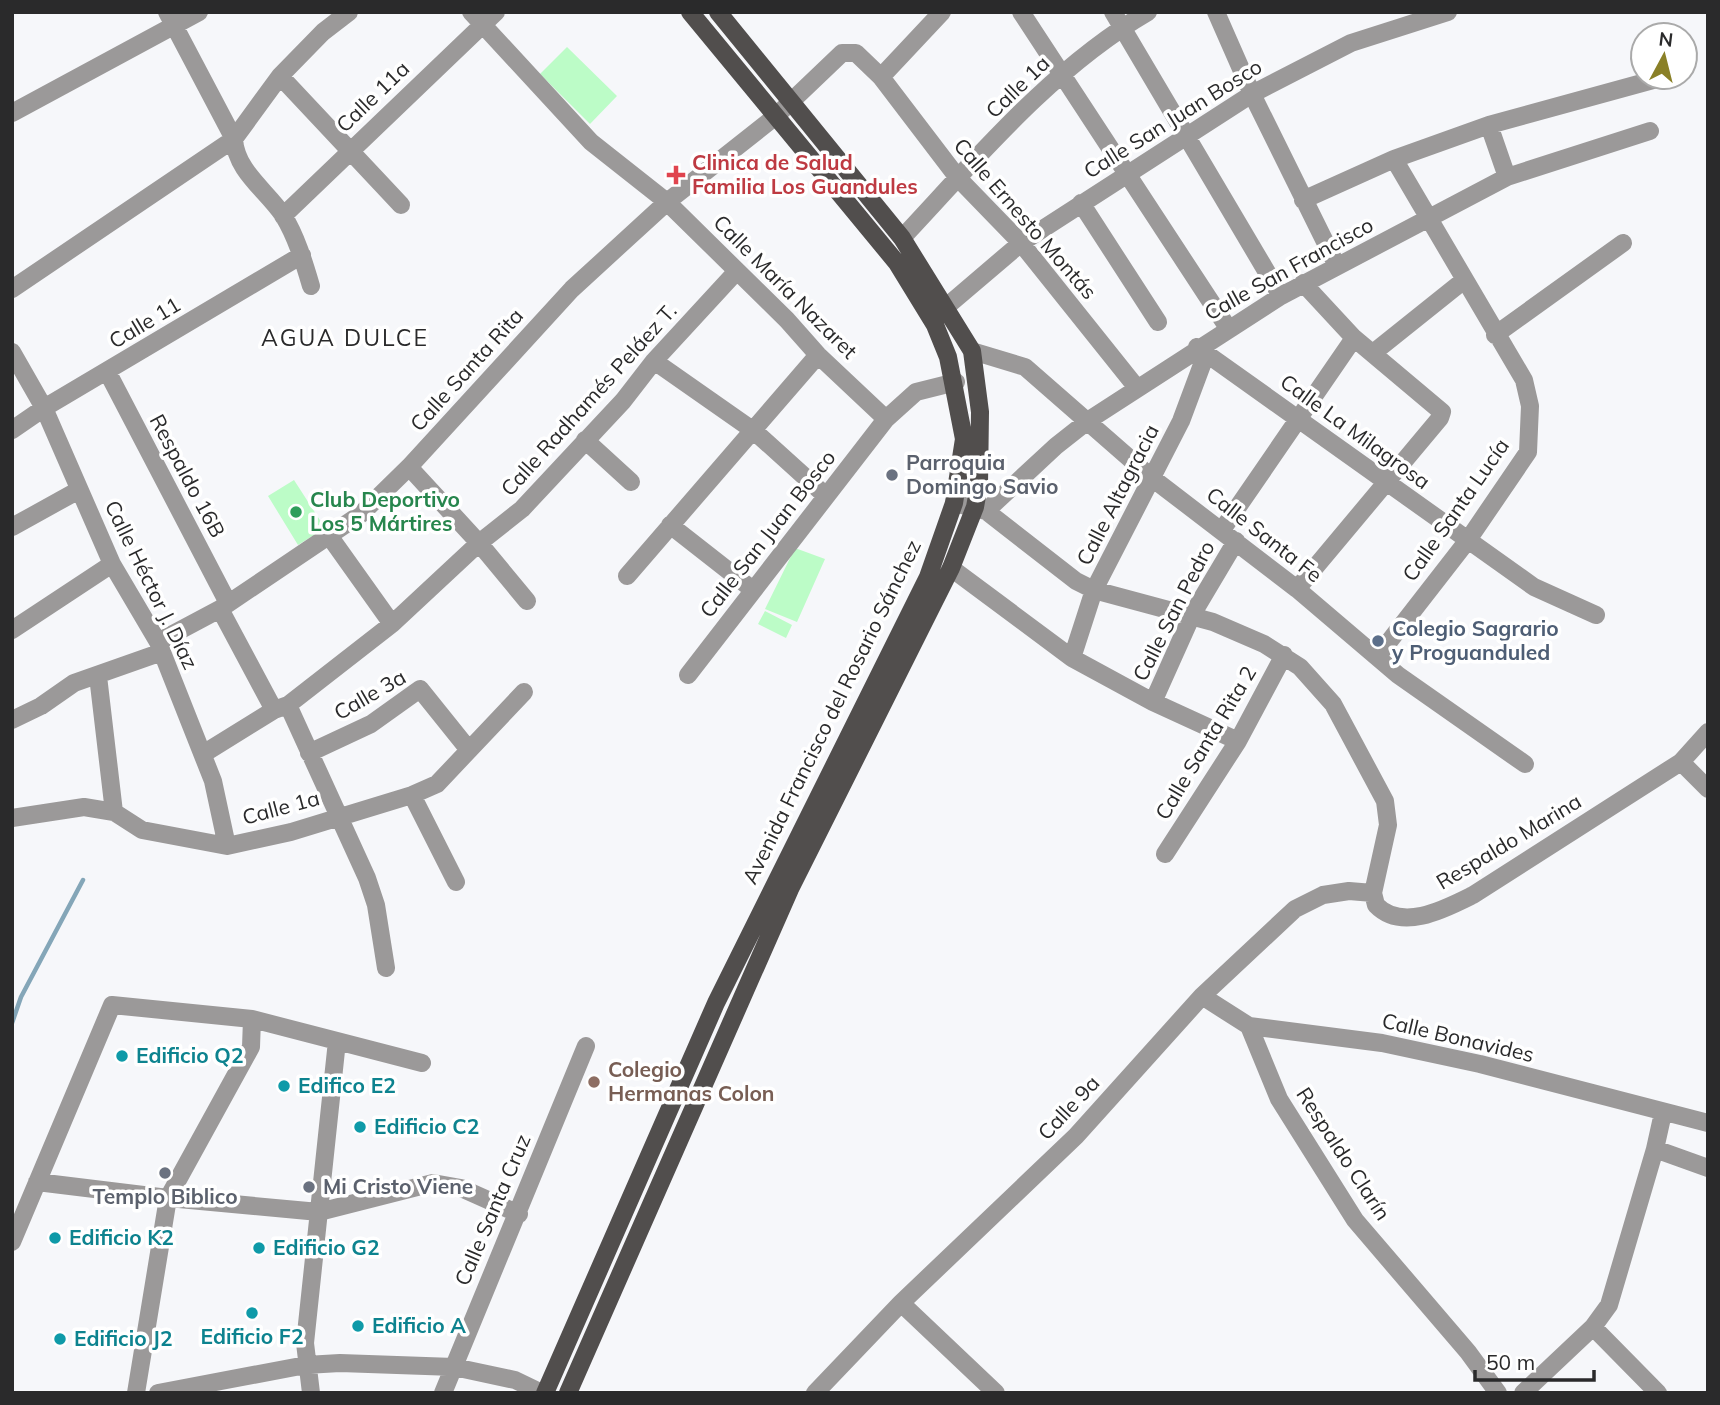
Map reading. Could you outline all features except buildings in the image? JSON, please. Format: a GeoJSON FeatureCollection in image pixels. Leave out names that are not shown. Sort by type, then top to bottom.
{"type":"FeatureCollection","features":[{"type":"Feature","properties":{"kind":"main road","name":"Avenida Francisco del Rosario Sánchez"},"geometry":{"type":"LineString","coordinates":[[690,12],[897,263],[935,326],[956,382],[964,439],[954,503],[928,577],[841,771]]}},
{"type":"Feature","properties":{"kind":"main road","name":"Avenida Francisco del Rosario Sánchez"},"geometry":{"type":"LineString","coordinates":[[544,1393],[716,1003],[782,886],[981,509],[980,412],[972,351],[902,238],[718,12]]}},
{"type":"Feature","properties":{"kind":"main road","name":"Avenida Francisco del Rosario Sánchez"},"geometry":{"type":"LineString","coordinates":[[568,1393],[782,886]]}},
{"type":"Feature","properties":{"kind":"street"},"geometry":{"type":"LineString","coordinates":[[12,113],[170,19],[199,12]]}},
{"type":"Feature","properties":{"kind":"street"},"geometry":{"type":"LineString","coordinates":[[12,289],[234,139],[280,76],[323,32],[349,12]]}},
{"type":"Feature","properties":{"kind":"street"},"geometry":{"type":"LineString","coordinates":[[881,77],[942,12]]}},
{"type":"Feature","properties":{"kind":"street"},"geometry":{"type":"LineString","coordinates":[[1021,12],[1228,328]]}},
{"type":"Feature","properties":{"kind":"street","name":"Calle 1a"},"geometry":{"type":"LineString","coordinates":[[902,238],[958,178],[1117,20],[1148,12]]}},
{"type":"Feature","properties":{"kind":"street"},"geometry":{"type":"LineString","coordinates":[[1216,12],[1252,94],[1337,266]]}},
{"type":"Feature","properties":{"kind":"street","name":"Calle San Juan Bosco"},"geometry":{"type":"LineString","coordinates":[[946,307],[1021,243],[1252,94],[1351,43],[1448,12]]}},
{"type":"Feature","properties":{"kind":"street","name":"Calle 11a"},"geometry":{"type":"LineString","coordinates":[[283,216],[484,16]]}},
{"type":"Feature","properties":{"kind":"street","name":"Calle María Nazaret"},"geometry":{"type":"LineString","coordinates":[[484,16],[591,142],[667,202],[787,320],[818,355],[860,391],[886,419]]}},
{"type":"Feature","properties":{"kind":"street"},"geometry":{"type":"LineString","coordinates":[[170,19],[234,139],[239,160],[283,216],[302,255],[311,286]]}},
{"type":"Feature","properties":{"kind":"street"},"geometry":{"type":"LineString","coordinates":[[1117,20],[1280,296]]}},
{"type":"Feature","properties":{"kind":"street","name":"Calle Ernesto Montás"},"geometry":{"type":"LineString","coordinates":[[792,102],[842,53],[856,53],[881,77],[958,178],[1021,243],[1137,388]]}},
{"type":"Feature","properties":{"kind":"street"},"geometry":{"type":"LineString","coordinates":[[280,76],[401,205]]}},
{"type":"Feature","properties":{"kind":"street"},"geometry":{"type":"LineString","coordinates":[[1303,200],[1394,159],[1489,125],[1629,87]]}},
{"type":"Feature","properties":{"kind":"street","name":"Calle Santa Rita"},"geometry":{"type":"LineString","coordinates":[[12,720],[41,706],[74,683],[98,676],[160,647],[361,514],[409,467],[572,289],[667,202],[792,102]]}},
{"type":"Feature","properties":{"kind":"street"},"geometry":{"type":"LineString","coordinates":[[1489,125],[1507,177]]}},
{"type":"Feature","properties":{"kind":"street","name":"Calle San Francisco"},"geometry":{"type":"LineString","coordinates":[[981,509],[1089,420],[1137,388],[1202,351],[1228,328],[1303,283],[1429,220],[1507,177],[1650,131]]}},
{"type":"Feature","properties":{"kind":"street","name":"Calle Santa Lucía"},"geometry":{"type":"LineString","coordinates":[[1377,657],[1468,540],[1528,452],[1531,431],[1530,406],[1524,380],[1463,281],[1394,159]]}},
{"type":"Feature","properties":{"kind":"street"},"geometry":{"type":"LineString","coordinates":[[1081,203],[1158,322]]}},
{"type":"Feature","properties":{"kind":"street"},"geometry":{"type":"LineString","coordinates":[[1495,335],[1623,243]]}},
{"type":"Feature","properties":{"kind":"street","name":"Calle 11"},"geometry":{"type":"LineString","coordinates":[[12,430],[44,408],[108,373],[302,255]]}},
{"type":"Feature","properties":{"kind":"street","name":"Calle Radhamés Peláez T."},"geometry":{"type":"LineString","coordinates":[[203,754],[281,708],[391,624],[479,543],[522,509],[623,401],[654,361],[736,272]]}},
{"type":"Feature","properties":{"kind":"street"},"geometry":{"type":"LineString","coordinates":[[1373,353],[1463,281]]}},
{"type":"Feature","properties":{"kind":"street"},"geometry":{"type":"LineString","coordinates":[[1297,589],[1440,418],[1442,412],[1354,338],[1303,283]]}},
{"type":"Feature","properties":{"kind":"street","name":"Calle San Pedro"},"geometry":{"type":"LineString","coordinates":[[1153,702],[1229,536],[1296,419],[1354,338]]}},
{"type":"Feature","properties":{"kind":"street","name":"Calle Santa Fe"},"geometry":{"type":"LineString","coordinates":[[972,351],[1025,367],[1089,420],[1152,478],[1297,589],[1398,675],[1525,764]]}},
{"type":"Feature","properties":{"kind":"street","name":"Calle La Milagrosa"},"geometry":{"type":"LineString","coordinates":[[1202,351],[1534,587],[1596,615]]}},
{"type":"Feature","properties":{"kind":"street","name":"Calle Altagracia"},"geometry":{"type":"LineString","coordinates":[[1072,658],[1094,590],[1181,421],[1202,351]]}},
{"type":"Feature","properties":{"kind":"street","name":"Calle Héctor J. Díaz"},"geometry":{"type":"LineString","coordinates":[[12,352],[44,408],[112,564],[160,647],[213,780],[228,846]]}},
{"type":"Feature","properties":{"kind":"street"},"geometry":{"type":"LineString","coordinates":[[627,576],[818,355]]}},
{"type":"Feature","properties":{"kind":"street"},"geometry":{"type":"LineString","coordinates":[[654,361],[754,431],[826,496]]}},
{"type":"Feature","properties":{"kind":"street","name":"Respaldo 16B"},"geometry":{"type":"LineString","coordinates":[[108,373],[223,605],[309,754],[338,816],[370,887],[386,968]]}},
{"type":"Feature","properties":{"kind":"street","name":"Calle San Juan Bosco"},"geometry":{"type":"LineString","coordinates":[[688,675],[886,419],[916,391],[956,382]]}},
{"type":"Feature","properties":{"kind":"street"},"geometry":{"type":"LineString","coordinates":[[585,440],[631,482]]}},
{"type":"Feature","properties":{"kind":"street"},"geometry":{"type":"LineString","coordinates":[[409,467],[479,543],[527,601]]}},
{"type":"Feature","properties":{"kind":"street"},"geometry":{"type":"LineString","coordinates":[[12,527],[79,490]]}},
{"type":"Feature","properties":{"kind":"street"},"geometry":{"type":"LineString","coordinates":[[954,503],[981,509],[1076,580],[1094,590],[1192,615],[1284,655],[1300,667],[1333,704],[1385,801],[1386,843],[1373,893]]}},
{"type":"Feature","properties":{"kind":"street"},"geometry":{"type":"LineString","coordinates":[[670,525],[753,590]]}},
{"type":"Feature","properties":{"kind":"street"},"geometry":{"type":"LineString","coordinates":[[330,537],[391,624]]}},
{"type":"Feature","properties":{"kind":"street"},"geometry":{"type":"LineString","coordinates":[[12,630],[112,564]]}},
{"type":"Feature","properties":{"kind":"street"},"geometry":{"type":"LineString","coordinates":[[951,568],[1072,658],[1153,702],[1238,741]]}},
{"type":"Feature","properties":{"kind":"street","name":"Calle Santa Rita 2"},"geometry":{"type":"LineString","coordinates":[[1165,854],[1238,741],[1284,655]]}},
{"type":"Feature","properties":{"kind":"street"},"geometry":{"type":"LineString","coordinates":[[98,676],[114,812]]}},
{"type":"Feature","properties":{"kind":"street","name":"Calle 3a"},"geometry":{"type":"LineString","coordinates":[[309,754],[371,724],[420,689],[469,750]]}},
{"type":"Feature","properties":{"kind":"street","name":"Calle 1a"},"geometry":{"type":"LineString","coordinates":[[12,818],[84,807],[114,812],[142,830],[228,846],[291,832],[412,795],[437,784],[524,692]]}},
{"type":"Feature","properties":{"kind":"street","name":"Respaldo Marina"},"geometry":{"type":"LineString","coordinates":[[1373,893],[1376,905],[1395,917],[1411,918],[1446,909],[1473,895],[1681,762],[1708,732]]}},
{"type":"Feature","properties":{"kind":"street"},"geometry":{"type":"LineString","coordinates":[[1681,762],[1707,787]]}},
{"type":"Feature","properties":{"kind":"street"},"geometry":{"type":"LineString","coordinates":[[412,795],[456,882]]}},
{"type":"Feature","properties":{"kind":"street","name":"Calle 9a"},"geometry":{"type":"LineString","coordinates":[[816,1393],[901,1303],[1076,1136],[1202,996],[1295,909],[1324,895],[1349,891],[1373,893]]}},
{"type":"Feature","properties":{"kind":"street","name":"Calle Bonavides"},"geometry":{"type":"LineString","coordinates":[[1202,996],[1249,1026],[1382,1043],[1468,1061],[1708,1123]]}},
{"type":"Feature","properties":{"kind":"street"},"geometry":{"type":"LineString","coordinates":[[12,1242],[112,1005],[251,1019],[422,1063]]}},
{"type":"Feature","properties":{"kind":"street"},"geometry":{"type":"LineString","coordinates":[[136,1393],[168,1198],[251,1047],[251,1019]]}},
{"type":"Feature","properties":{"kind":"street","name":"Respaldo Clarín"},"geometry":{"type":"LineString","coordinates":[[1249,1026],[1279,1099],[1355,1220],[1468,1352],[1498,1393]]}},
{"type":"Feature","properties":{"kind":"street"},"geometry":{"type":"LineString","coordinates":[[311,1393],[306,1365],[310,1278],[337,1041]]}},
{"type":"Feature","properties":{"kind":"street","name":"Calle Santa Cruz"},"geometry":{"type":"LineString","coordinates":[[443,1393],[586,1046]]}},
{"type":"Feature","properties":{"kind":"street"},"geometry":{"type":"LineString","coordinates":[[1523,1393],[1593,1327],[1609,1305],[1663,1113]]}},
{"type":"Feature","properties":{"kind":"street"},"geometry":{"type":"LineString","coordinates":[[1655,1149],[1708,1168]]}},
{"type":"Feature","properties":{"kind":"street"},"geometry":{"type":"LineString","coordinates":[[37,1182],[319,1212],[433,1183],[461,1188],[519,1214]]}},
{"type":"Feature","properties":{"kind":"street"},"geometry":{"type":"LineString","coordinates":[[901,1303],[996,1393]]}},
{"type":"Feature","properties":{"kind":"street"},"geometry":{"type":"LineString","coordinates":[[1593,1327],[1658,1393]]}},
{"type":"Feature","properties":{"kind":"street"},"geometry":{"type":"LineString","coordinates":[[158,1393],[306,1365],[340,1363],[454,1367],[515,1380],[544,1393]]}},
{"type":"Feature","properties":{"kind":"green space"},"geometry":{"type":"Polygon","coordinates":[[[567,47],[617,96],[590,124],[540,74],[567,47]]]}},
{"type":"Feature","properties":{"kind":"green space","name":"Club Deportivo Los 5 Mártires"},"geometry":{"type":"Polygon","coordinates":[[[294,480],[325,528],[298,545],[268,496],[294,480]]]}},
{"type":"Feature","properties":{"kind":"green space"},"geometry":{"type":"Polygon","coordinates":[[[795,548],[825,559],[797,622],[765,609],[795,548]]]}},
{"type":"Feature","properties":{"kind":"green space"},"geometry":{"type":"Polygon","coordinates":[[[765,611],[792,625],[786,638],[758,624],[765,611]]]}},
{"type":"Feature","properties":{"kind":"waterway"},"geometry":{"type":"LineString","coordinates":[[12,1023],[21,997],[83,880]]}},
{"type":"Feature","properties":{"kind":"place","name":"Clinica de Salud Familia Los Guandules"},"geometry":{"type":"Point","coordinates":[676,175]}},
{"type":"Feature","properties":{"kind":"place","name":"Parroquia Domingo Savio"},"geometry":{"type":"Point","coordinates":[892,475]}},
{"type":"Feature","properties":{"kind":"place","name":"Club Deportivo Los 5 Mártires"},"geometry":{"type":"Point","coordinates":[296,512]}},
{"type":"Feature","properties":{"kind":"place","name":"Colegio Sagrario y Proguanduled"},"geometry":{"type":"Point","coordinates":[1378,641]}},
{"type":"Feature","properties":{"kind":"place","name":"Edificio Q2"},"geometry":{"type":"Point","coordinates":[122,1056]}},
{"type":"Feature","properties":{"kind":"place","name":"Colegio Hermanas Colon"},"geometry":{"type":"Point","coordinates":[594,1082]}},
{"type":"Feature","properties":{"kind":"place","name":"Edifico E2"},"geometry":{"type":"Point","coordinates":[284,1086]}},
{"type":"Feature","properties":{"kind":"place","name":"Edificio C2"},"geometry":{"type":"Point","coordinates":[360,1127]}},
{"type":"Feature","properties":{"kind":"place","name":"Templo Biblico"},"geometry":{"type":"Point","coordinates":[165,1173]}},
{"type":"Feature","properties":{"kind":"place","name":"Mi Cristo Viene"},"geometry":{"type":"Point","coordinates":[309,1187]}},
{"type":"Feature","properties":{"kind":"place","name":"Edificio K2"},"geometry":{"type":"Point","coordinates":[55,1238]}},
{"type":"Feature","properties":{"kind":"place","name":"Edificio G2"},"geometry":{"type":"Point","coordinates":[259,1248]}},
{"type":"Feature","properties":{"kind":"place","name":"Edificio F2"},"geometry":{"type":"Point","coordinates":[252,1313]}},
{"type":"Feature","properties":{"kind":"place","name":"Edificio A"},"geometry":{"type":"Point","coordinates":[358,1326]}},
{"type":"Feature","properties":{"kind":"place","name":"Edificio J2"},"geometry":{"type":"Point","coordinates":[60,1339]}},
{"type":"Feature","properties":{"kind":"district","name":"AGUA DULCE"},"geometry":{"type":"Point","coordinates":[345,338]}}]}
